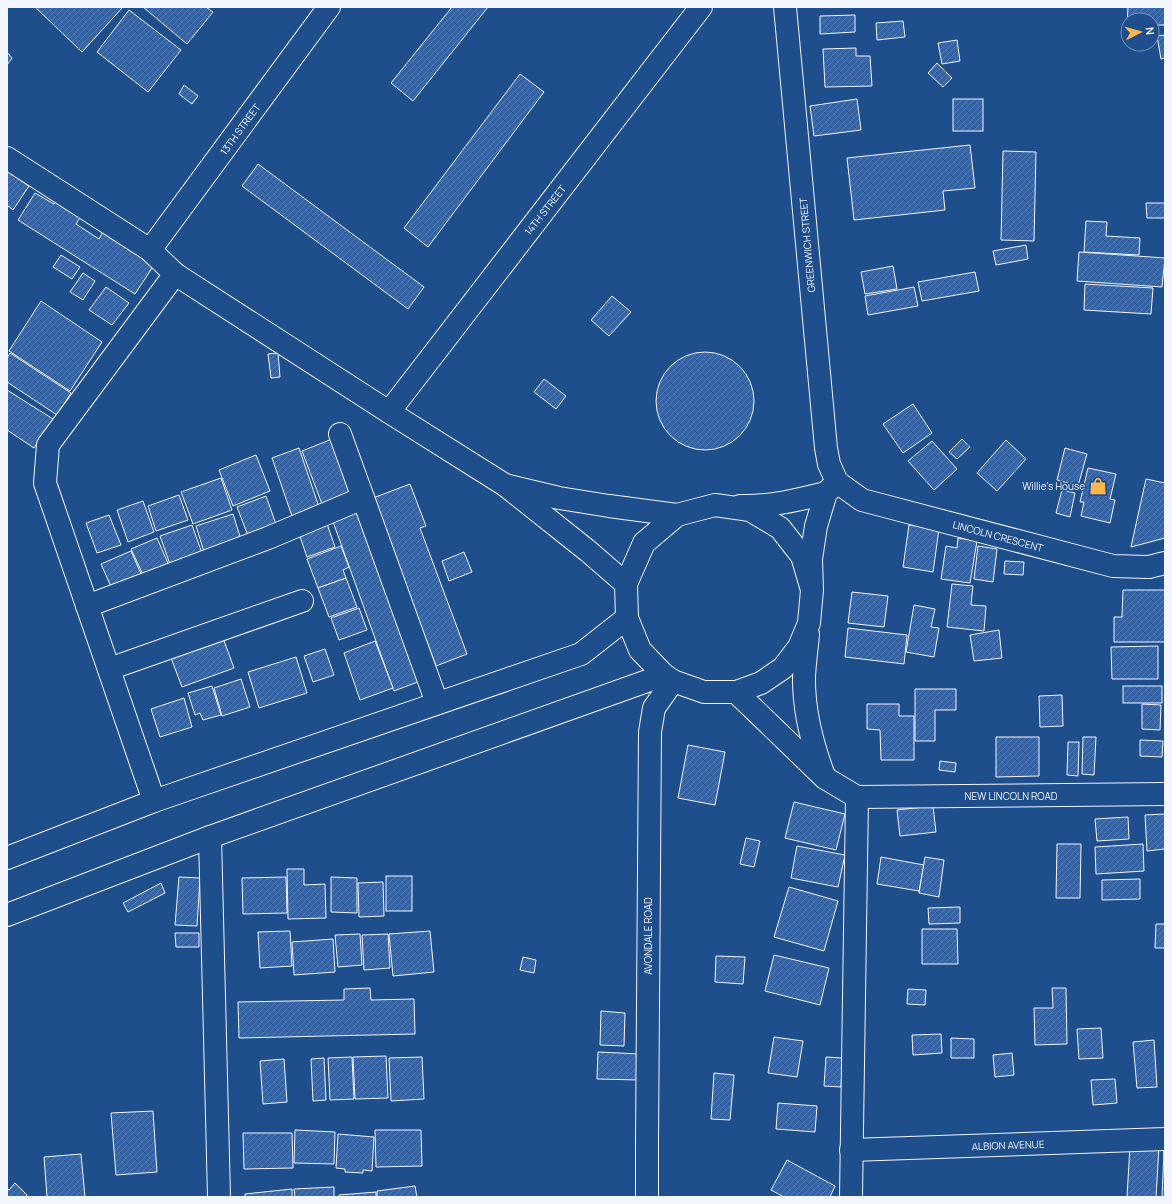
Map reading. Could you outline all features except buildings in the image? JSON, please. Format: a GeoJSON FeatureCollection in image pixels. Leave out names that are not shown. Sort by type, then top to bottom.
{"type":"FeatureCollection","features":[{"type":"Feature","properties":{"kind":"street","name":"13TH STREET"},"geometry":{"type":"LineString","coordinates":[[150,250],[329,7]]}},
{"type":"Feature","properties":{"kind":"street","name":"14TH STREET"},"geometry":{"type":"LineString","coordinates":[[389,412],[700,7]]}},
{"type":"Feature","properties":{"kind":"street","name":"GREENWICH STREET"},"geometry":{"type":"LineString","coordinates":[[785,7],[831,488]]}},
{"type":"Feature","properties":{"kind":"street"},"geometry":{"type":"LineString","coordinates":[[7,158],[150,250],[175,274],[505,485],[588,551],[626,584]]}},
{"type":"Feature","properties":{"kind":"street"},"geometry":{"type":"LineString","coordinates":[[154,801],[45,483],[48,445],[175,274]]}},
{"type":"Feature","properties":{"kind":"street"},"geometry":{"type":"LineString","coordinates":[[340,434],[437,703]]}},
{"type":"Feature","properties":{"kind":"street"},"geometry":{"type":"LineString","coordinates":[[505,485],[559,498],[677,515],[715,505],[751,506],[788,502],[831,488]]}},
{"type":"Feature","properties":{"kind":"street"},"geometry":{"type":"LineString","coordinates":[[825,778],[814,747],[806,710],[804,679],[812,590],[811,559],[816,526],[831,488]]}},
{"type":"Feature","properties":{"kind":"street","name":"LINCOLN CRESCENT"},"geometry":{"type":"LineString","coordinates":[[831,488],[862,500],[1113,566],[1149,567],[1165,563]]}},
{"type":"Feature","properties":{"kind":"street"},"geometry":{"type":"LineString","coordinates":[[87,606],[268,538],[363,498]]}},
{"type":"Feature","properties":{"kind":"street"},"geometry":{"type":"LineString","coordinates":[[715,505],[750,510],[780,528],[802,556],[812,590]]}},
{"type":"Feature","properties":{"kind":"street"},"geometry":{"type":"LineString","coordinates":[[677,515],[644,543],[626,584],[627,618],[640,650],[668,678],[704,692],[736,692],[761,683],[782,668],[799,647],[809,623]]}},
{"type":"Feature","properties":{"kind":"street"},"geometry":{"type":"LineString","coordinates":[[109,669],[302,601]]}},
{"type":"Feature","properties":{"kind":"street"},"geometry":{"type":"LineString","coordinates":[[7,858],[154,801],[581,654],[627,618]]}},
{"type":"Feature","properties":{"kind":"street"},"geometry":{"type":"LineString","coordinates":[[7,915],[210,836],[668,678]]}},
{"type":"Feature","properties":{"kind":"street","name":"AVONDALE ROAD"},"geometry":{"type":"LineString","coordinates":[[647,1197],[646,1143],[650,732],[654,708],[668,678]]}},
{"type":"Feature","properties":{"kind":"street"},"geometry":{"type":"LineString","coordinates":[[736,692],[825,778],[857,797],[851,1197]]}},
{"type":"Feature","properties":{"kind":"street","name":"NEW LINCOLN ROAD"},"geometry":{"type":"LineString","coordinates":[[857,797],[1165,794]]}},
{"type":"Feature","properties":{"kind":"street"},"geometry":{"type":"LineString","coordinates":[[210,836],[219,1197]]}},
{"type":"Feature","properties":{"kind":"street","name":"ALBION AVENUE"},"geometry":{"type":"LineString","coordinates":[[851,1150],[1165,1139]]}},
{"type":"Feature","properties":{"kind":"place","name":"Willie's House"},"geometry":{"type":"Point","coordinates":[1098,486]}}]}
